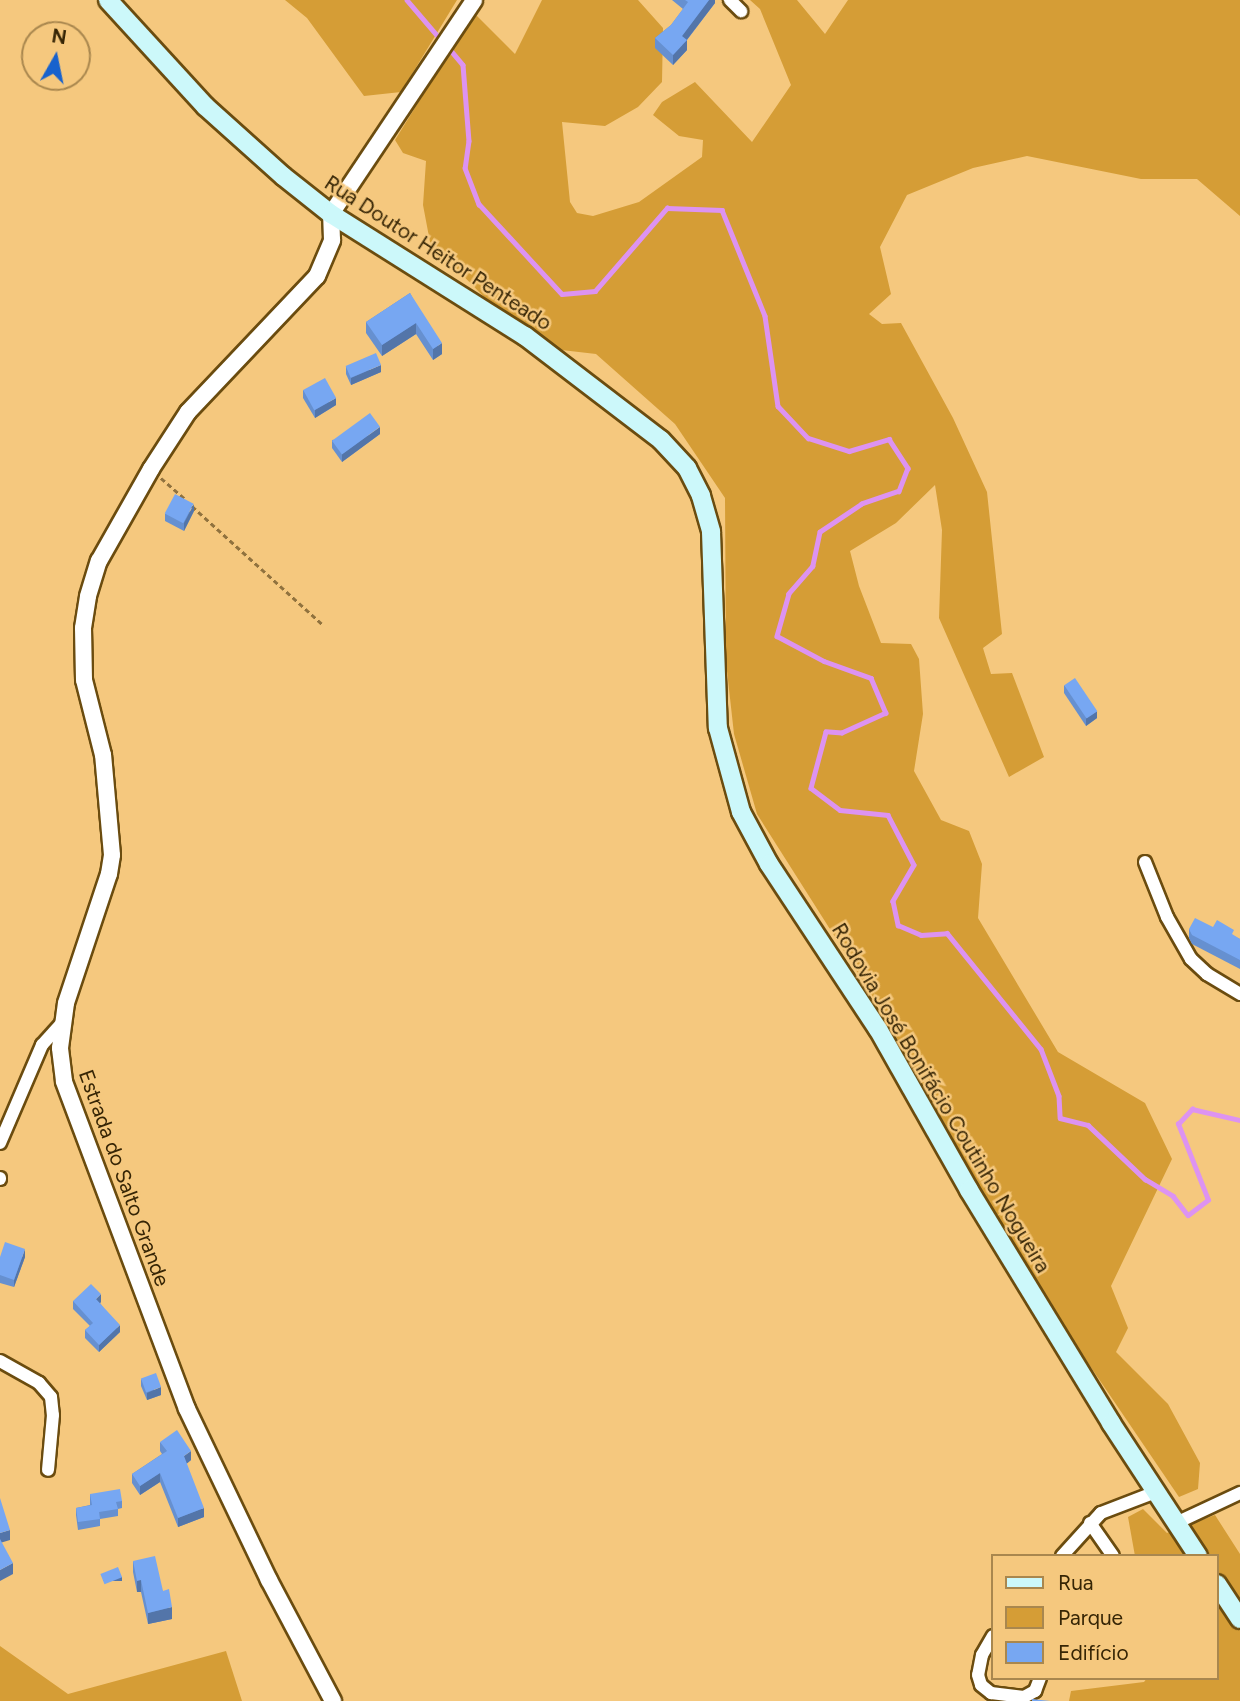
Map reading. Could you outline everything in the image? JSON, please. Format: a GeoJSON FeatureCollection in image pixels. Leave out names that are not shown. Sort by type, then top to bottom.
{"type":"FeatureCollection","features":[{"type":"Feature","properties":{"kind":"main road","name":"Rua Doutor Heitor Penteado"},"geometry":{"type":"LineString","coordinates":[[108,0],[214,114],[331,214],[524,336],[661,440],[696,482],[707,512],[712,555]]}},
{"type":"Feature","properties":{"kind":"main road","name":"Rodovia José Bonifácio Coutinho Nogueira"},"geometry":{"type":"LineString","coordinates":[[712,555],[718,728],[741,812],[769,864],[878,1029],[969,1190],[1197,1554]]}},
{"type":"Feature","properties":{"kind":"main road"},"geometry":{"type":"LineString","coordinates":[[1219,1587],[1240,1619]]}},
{"type":"Feature","properties":{"kind":"street"},"geometry":{"type":"LineString","coordinates":[[331,214],[474,0]]}},
{"type":"Feature","properties":{"kind":"street"},"geometry":{"type":"LineString","coordinates":[[730,0],[741,11]]}},
{"type":"Feature","properties":{"kind":"street","name":"Estrada do Salto Grande"},"geometry":{"type":"LineString","coordinates":[[331,214],[332,240],[317,276],[188,412],[151,469],[99,561],[88,596],[83,628],[84,680],[103,755],[112,855],[109,874],[61,1024],[64,1081],[187,1409],[269,1580],[333,1701]]}},
{"type":"Feature","properties":{"kind":"street"},"geometry":{"type":"LineString","coordinates":[[1145,862],[1167,917],[1191,959],[1207,974],[1240,994]]}},
{"type":"Feature","properties":{"kind":"street"},"geometry":{"type":"LineString","coordinates":[[0,1143],[42,1045],[61,1024]]}},
{"type":"Feature","properties":{"kind":"street"},"geometry":{"type":"LineString","coordinates":[[0,1361],[39,1383],[51,1398],[53,1415],[48,1471]]}},
{"type":"Feature","properties":{"kind":"street"},"geometry":{"type":"LineString","coordinates":[[1064,1554],[1090,1523],[1112,1507],[1156,1492]]}},
{"type":"Feature","properties":{"kind":"street"},"geometry":{"type":"LineString","coordinates":[[1176,1523],[1240,1493]]}},
{"type":"Feature","properties":{"kind":"street"},"geometry":{"type":"LineString","coordinates":[[1090,1523],[1112,1554]]}},
{"type":"Feature","properties":{"kind":"street"},"geometry":{"type":"LineString","coordinates":[[992,1638],[982,1655],[978,1675],[981,1685],[991,1693],[1024,1697],[1035,1691],[1039,1680]]}},
{"type":"Feature","properties":{"kind":"path"},"geometry":{"type":"LineString","coordinates":[[151,469],[322,624]]}},
{"type":"Feature","properties":{"kind":"green space"},"geometry":{"type":"Polygon","coordinates":[[[285,0],[457,0],[401,92],[364,96],[307,18],[285,0]]]}},
{"type":"Feature","properties":{"kind":"green space"},"geometry":{"type":"Polygon","coordinates":[[[542,0],[638,0],[663,28],[662,82],[638,107],[605,126],[562,122],[570,202],[577,213],[593,216],[639,202],[702,157],[703,140],[679,136],[653,115],[662,102],[695,82],[752,142],[791,85],[760,9],[750,0],[797,0],[825,34],[848,0],[1240,0],[1240,216],[1197,179],[1141,179],[1027,156],[973,168],[907,195],[880,247],[891,294],[869,314],[882,324],[901,323],[953,418],[987,492],[1002,634],[983,648],[991,674],[1012,673],[1044,757],[1009,777],[939,618],[942,530],[935,485],[896,523],[850,551],[859,586],[881,643],[911,644],[919,659],[923,714],[914,771],[941,820],[969,831],[982,864],[978,918],[1058,1052],[1145,1103],[1172,1159],[1111,1286],[1128,1328],[1116,1352],[1168,1404],[1200,1463],[1198,1489],[1179,1497],[1071,1338],[1007,1235],[880,1008],[757,814],[734,734],[726,662],[725,498],[675,424],[596,354],[553,349],[488,301],[430,242],[423,205],[426,161],[403,153],[395,140],[474,13],[515,54],[542,0]]]}},
{"type":"Feature","properties":{"kind":"green space"},"geometry":{"type":"Polygon","coordinates":[[[1143,1509],[1167,1533],[1215,1515],[1240,1554],[1240,1701],[1069,1701],[1071,1691],[1146,1680],[1219,1680],[1219,1554],[1135,1554],[1128,1517],[1143,1509]]]}},
{"type":"Feature","properties":{"kind":"green space"},"geometry":{"type":"Polygon","coordinates":[[[0,1646],[68,1694],[226,1651],[242,1701],[0,1701],[0,1646]]]}},
{"type":"Feature","properties":{"kind":"building"},"geometry":{"type":"Polygon","coordinates":[[[685,0],[709,0],[682,36],[687,40],[673,55],[655,38],[671,25],[688,2],[685,0]]]}},
{"type":"Feature","properties":{"kind":"building"},"geometry":{"type":"Polygon","coordinates":[[[410,293],[442,343],[433,349],[416,323],[382,345],[366,322],[410,293]]]}},
{"type":"Feature","properties":{"kind":"building"},"geometry":{"type":"Polygon","coordinates":[[[376,353],[381,365],[351,378],[346,366],[376,353]]]}},
{"type":"Feature","properties":{"kind":"building"},"geometry":{"type":"Polygon","coordinates":[[[325,378],[336,398],[314,410],[303,390],[325,378]]]}},
{"type":"Feature","properties":{"kind":"building"},"geometry":{"type":"Polygon","coordinates":[[[370,413],[380,427],[342,454],[332,441],[370,413]]]}},
{"type":"Feature","properties":{"kind":"building"},"geometry":{"type":"Polygon","coordinates":[[[175,494],[194,504],[183,523],[165,513],[175,494]]]}},
{"type":"Feature","properties":{"kind":"building"},"geometry":{"type":"Polygon","coordinates":[[[1075,678],[1097,711],[1087,718],[1064,685],[1075,678]]]}},
{"type":"Feature","properties":{"kind":"building"},"geometry":{"type":"Polygon","coordinates":[[[1195,918],[1213,927],[1217,920],[1234,930],[1232,934],[1240,939],[1240,960],[1192,935],[1189,929],[1195,918]]]}},
{"type":"Feature","properties":{"kind":"building"},"geometry":{"type":"Polygon","coordinates":[[[5,1242],[25,1249],[14,1280],[0,1275],[0,1257],[5,1242]]]}},
{"type":"Feature","properties":{"kind":"building"},"geometry":{"type":"Polygon","coordinates":[[[91,1284],[101,1294],[96,1299],[120,1325],[99,1345],[85,1330],[93,1323],[73,1301],[91,1284]]]}},
{"type":"Feature","properties":{"kind":"building"},"geometry":{"type":"Polygon","coordinates":[[[156,1373],[161,1387],[146,1393],[141,1378],[156,1373]]]}},
{"type":"Feature","properties":{"kind":"building"},"geometry":{"type":"Polygon","coordinates":[[[177,1430],[191,1451],[184,1456],[204,1508],[178,1518],[160,1473],[140,1486],[132,1474],[167,1451],[160,1442],[177,1430]]]}},
{"type":"Feature","properties":{"kind":"building"},"geometry":{"type":"Polygon","coordinates":[[[120,1489],[122,1501],[116,1502],[118,1509],[99,1512],[100,1519],[78,1522],[76,1508],[92,1505],[90,1494],[120,1489]]]}},
{"type":"Feature","properties":{"kind":"building"},"geometry":{"type":"Polygon","coordinates":[[[0,1498],[10,1530],[0,1533],[0,1498]]]}},
{"type":"Feature","properties":{"kind":"building"},"geometry":{"type":"Polygon","coordinates":[[[0,1539],[13,1563],[0,1570],[0,1539]]]}},
{"type":"Feature","properties":{"kind":"building"},"geometry":{"type":"Polygon","coordinates":[[[155,1556],[163,1591],[169,1589],[172,1607],[148,1613],[141,1580],[137,1581],[133,1561],[155,1556]]]}},
{"type":"Feature","properties":{"kind":"building"},"geometry":{"type":"Polygon","coordinates":[[[118,1567],[122,1577],[105,1584],[100,1574],[118,1567]]]}},
{"type":"Feature","properties":{"kind":"waterway"},"geometry":{"type":"LineString","coordinates":[[407,0],[442,41]]}},
{"type":"Feature","properties":{"kind":"waterway"},"geometry":{"type":"LineString","coordinates":[[448,47],[463,65],[469,141],[465,168],[479,204],[562,294],[595,291],[667,208],[722,210],[765,316],[778,406],[808,438],[849,451],[889,439],[908,468],[899,491],[862,504],[820,532],[813,566],[789,594],[777,636],[824,661],[871,678],[886,713],[842,733],[826,732],[811,788],[840,810],[888,815],[914,865],[893,901],[898,925],[921,935],[947,933],[1041,1049],[1059,1096],[1060,1118],[1088,1125],[1145,1179],[1173,1196],[1188,1215],[1208,1200],[1178,1124],[1192,1109],[1240,1120]]}}]}
